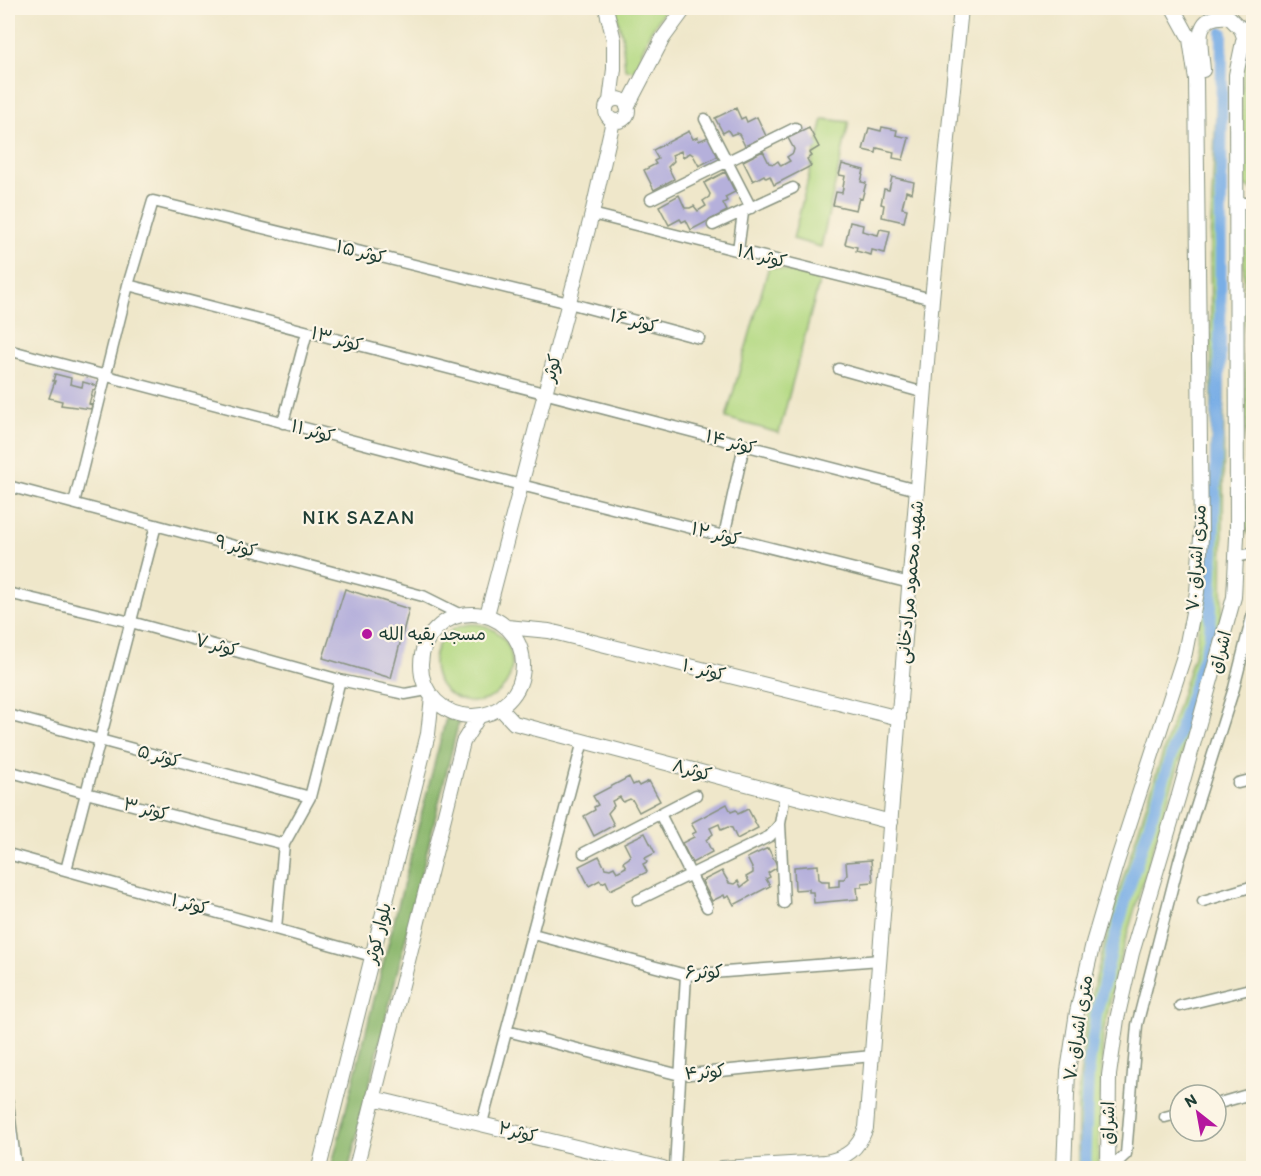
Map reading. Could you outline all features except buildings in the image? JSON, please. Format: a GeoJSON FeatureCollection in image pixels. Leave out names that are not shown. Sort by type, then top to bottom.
{"type":"FeatureCollection","features":[{"type":"Feature","properties":{"kind":"main road"},"geometry":{"type":"LineString","coordinates":[[606,8],[614,40],[614,69],[606,114],[613,121],[622,120],[628,112],[627,107],[663,38],[685,8]]}},
{"type":"Feature","properties":{"kind":"main road","name":"شهید محمود مرادخانی"},"geometry":{"type":"LineString","coordinates":[[722,1168],[825,1162],[840,1159],[852,1152],[861,1141],[866,1128],[932,299],[962,8]]}},
{"type":"Feature","properties":{"kind":"main road","name":"۷۰ متری اشراق"},"geometry":{"type":"LineString","coordinates":[[1064,1168],[1068,1071],[1077,1012],[1093,943],[1115,868],[1185,653],[1197,592],[1201,538],[1196,80],[1190,39],[1173,8]]}},
{"type":"Feature","properties":{"kind":"main road"},"geometry":{"type":"LineString","coordinates":[[1196,113],[1204,86],[1200,32],[1203,24],[1213,17],[1228,17],[1241,29],[1244,37]]}},
{"type":"Feature","properties":{"kind":"main road","name":"اشراق"},"geometry":{"type":"LineString","coordinates":[[1109,1168],[1108,1075],[1117,1019],[1132,953],[1234,597],[1236,557],[1236,75],[1244,37],[1254,18]]}},
{"type":"Feature","properties":{"kind":"main road"},"geometry":{"type":"LineString","coordinates":[[610,101],[620,100],[627,107]]}},
{"type":"Feature","properties":{"kind":"main road","name":"کوثر"},"geometry":{"type":"LineString","coordinates":[[487,615],[592,214],[613,121]]}},
{"type":"Feature","properties":{"kind":"main road"},"geometry":{"type":"LineString","coordinates":[[474,613],[487,615],[507,627],[516,637],[522,649],[523,676],[514,694],[500,708],[479,716],[453,713],[442,706],[430,693],[422,677],[423,650],[437,627],[448,619],[474,613]]}},
{"type":"Feature","properties":{"kind":"main road","name":"کوثر ۱۰"},"geometry":{"type":"LineString","coordinates":[[507,627],[549,631],[899,718]]}},
{"type":"Feature","properties":{"kind":"main road","name":"بلوار کوثر"},"geometry":{"type":"LineString","coordinates":[[319,1168],[428,734],[430,693]]}},
{"type":"Feature","properties":{"kind":"main road","name":"کوثر۸"},"geometry":{"type":"LineString","coordinates":[[500,708],[514,723],[891,822]]}},
{"type":"Feature","properties":{"kind":"main road","name":"بلوار کوثر"},"geometry":{"type":"LineString","coordinates":[[356,1168],[463,742],[479,716]]}},
{"type":"Feature","properties":{"kind":"main road","name":"کوثر۲"},"geometry":{"type":"LineString","coordinates":[[373,1098],[663,1168]]}},
{"type":"Feature","properties":{"kind":"street"},"geometry":{"type":"LineString","coordinates":[[705,119],[727,161],[747,210],[738,250]]}},
{"type":"Feature","properties":{"kind":"street"},"geometry":{"type":"LineString","coordinates":[[651,199],[795,128]]}},
{"type":"Feature","properties":{"kind":"street"},"geometry":{"type":"LineString","coordinates":[[714,225],[793,188]]}},
{"type":"Feature","properties":{"kind":"street","name":"۱۵ کوثر"},"geometry":{"type":"LineString","coordinates":[[128,285],[153,201],[569,303]]}},
{"type":"Feature","properties":{"kind":"street"},"geometry":{"type":"LineString","coordinates":[[1236,203],[1254,203]]}},
{"type":"Feature","properties":{"kind":"street","name":"کوثر ۱۸"},"geometry":{"type":"LineString","coordinates":[[592,214],[932,299]]}},
{"type":"Feature","properties":{"kind":"street"},"geometry":{"type":"LineString","coordinates":[[74,503],[128,285]]}},
{"type":"Feature","properties":{"kind":"street","name":"کوثر ۱۳"},"geometry":{"type":"LineString","coordinates":[[128,285],[545,394]]}},
{"type":"Feature","properties":{"kind":"street","name":"کوثر ۱۶"},"geometry":{"type":"LineString","coordinates":[[569,303],[699,338]]}},
{"type":"Feature","properties":{"kind":"street"},"geometry":{"type":"LineString","coordinates":[[283,423],[307,332]]}},
{"type":"Feature","properties":{"kind":"street","name":"کوثر ۱۱"},"geometry":{"type":"LineString","coordinates":[[8,350],[521,485]]}},
{"type":"Feature","properties":{"kind":"street"},"geometry":{"type":"LineString","coordinates":[[839,369],[925,393]]}},
{"type":"Feature","properties":{"kind":"street","name":"کوثر ۱۴"},"geometry":{"type":"LineString","coordinates":[[545,394],[917,490]]}},
{"type":"Feature","properties":{"kind":"street"},"geometry":{"type":"LineString","coordinates":[[724,536],[744,446]]}},
{"type":"Feature","properties":{"kind":"street","name":"کوثر ۱۲"},"geometry":{"type":"LineString","coordinates":[[521,485],[910,583]]}},
{"type":"Feature","properties":{"kind":"street","name":"کوثر ۹"},"geometry":{"type":"LineString","coordinates":[[8,486],[423,596],[461,615]]}},
{"type":"Feature","properties":{"kind":"street"},"geometry":{"type":"LineString","coordinates":[[66,870],[156,525]]}},
{"type":"Feature","properties":{"kind":"street"},"geometry":{"type":"LineString","coordinates":[[1236,557],[1254,553]]}},
{"type":"Feature","properties":{"kind":"street","name":"کوثر ۷"},"geometry":{"type":"LineString","coordinates":[[8,593],[131,621],[340,680],[405,693],[430,693]]}},
{"type":"Feature","properties":{"kind":"street"},"geometry":{"type":"LineString","coordinates":[[1109,1168],[1126,1154],[1137,1025],[1179,861],[1234,688],[1254,609]]}},
{"type":"Feature","properties":{"kind":"street"},"geometry":{"type":"LineString","coordinates":[[276,928],[284,844],[310,797],[340,680]]}},
{"type":"Feature","properties":{"kind":"street","name":"کوثر ۵"},"geometry":{"type":"LineString","coordinates":[[8,715],[310,797]]}},
{"type":"Feature","properties":{"kind":"street"},"geometry":{"type":"LineString","coordinates":[[482,1123],[583,741]]}},
{"type":"Feature","properties":{"kind":"street","name":"کوثر ۳"},"geometry":{"type":"LineString","coordinates":[[8,771],[284,844]]}},
{"type":"Feature","properties":{"kind":"street"},"geometry":{"type":"LineString","coordinates":[[1238,783],[1254,779]]}},
{"type":"Feature","properties":{"kind":"street"},"geometry":{"type":"LineString","coordinates":[[784,903],[780,824],[785,794]]}},
{"type":"Feature","properties":{"kind":"street"},"geometry":{"type":"LineString","coordinates":[[584,854],[696,795]]}},
{"type":"Feature","properties":{"kind":"street"},"geometry":{"type":"LineString","coordinates":[[660,814],[707,907]]}},
{"type":"Feature","properties":{"kind":"street"},"geometry":{"type":"LineString","coordinates":[[638,900],[770,836],[780,824]]}},
{"type":"Feature","properties":{"kind":"street","name":"کوثر ۱"},"geometry":{"type":"LineString","coordinates":[[8,854],[372,956]]}},
{"type":"Feature","properties":{"kind":"street"},"geometry":{"type":"LineString","coordinates":[[1203,901],[1254,886]]}},
{"type":"Feature","properties":{"kind":"street","name":"کوثر۶"},"geometry":{"type":"LineString","coordinates":[[533,934],[686,975],[880,960]]}},
{"type":"Feature","properties":{"kind":"street"},"geometry":{"type":"LineString","coordinates":[[675,1168],[686,975]]}},
{"type":"Feature","properties":{"kind":"street"},"geometry":{"type":"LineString","coordinates":[[1180,1006],[1254,988]]}},
{"type":"Feature","properties":{"kind":"street","name":"کوثر۴"},"geometry":{"type":"LineString","coordinates":[[507,1031],[680,1075],[872,1056]]}},
{"type":"Feature","properties":{"kind":"street"},"geometry":{"type":"LineString","coordinates":[[1228,1101],[1254,1094]]}},
{"type":"Feature","properties":{"kind":"street"},"geometry":{"type":"LineString","coordinates":[[8,1103],[11,1151],[16,1168]]}},
{"type":"Feature","properties":{"kind":"green space"},"geometry":{"type":"Polygon","coordinates":[[[615,8],[666,8],[649,34],[634,71],[625,69],[622,35],[615,8]]]}},
{"type":"Feature","properties":{"kind":"green space"},"geometry":{"type":"Polygon","coordinates":[[[1220,28],[1225,30],[1222,614],[1192,724],[1120,958],[1103,1033],[1098,1168],[1078,1168],[1078,1095],[1087,1013],[1114,907],[1196,649],[1209,545],[1212,409],[1210,245],[1220,28]]]}},
{"type":"Feature","properties":{"kind":"green space"},"geometry":{"type":"Polygon","coordinates":[[[1253,30],[1252,190],[1243,185],[1241,106],[1244,64],[1253,30]]]}},
{"type":"Feature","properties":{"kind":"green space"},"geometry":{"type":"Polygon","coordinates":[[[823,119],[849,122],[821,247],[793,239],[823,119]]]}},
{"type":"Feature","properties":{"kind":"green space"},"geometry":{"type":"Polygon","coordinates":[[[1243,211],[1254,222],[1254,525],[1247,533],[1243,211]]]}},
{"type":"Feature","properties":{"kind":"green space"},"geometry":{"type":"Polygon","coordinates":[[[769,266],[820,279],[779,433],[726,418],[769,266]]]}},
{"type":"Feature","properties":{"kind":"green space"},"geometry":{"type":"Polygon","coordinates":[[[473,624],[488,627],[500,636],[509,648],[512,663],[509,678],[500,690],[488,699],[473,702],[458,699],[446,690],[437,678],[434,663],[437,648],[446,636],[458,627],[473,624]]]}},
{"type":"Feature","properties":{"kind":"green space"},"geometry":{"type":"Polygon","coordinates":[[[446,718],[459,721],[349,1168],[331,1168],[446,718]]]}},
{"type":"Feature","properties":{"kind":"waterway"},"geometry":{"type":"LineString","coordinates":[[1086,1168],[1088,1073],[1096,1016],[1133,874],[1210,637],[1220,349],[1222,33]]}},
{"type":"Feature","properties":{"kind":"place","name":"مسجد بقیه الله"},"geometry":{"type":"Point","coordinates":[367,634]}},
{"type":"Feature","properties":{"kind":"district","name":"NIK SAZAN"},"geometry":{"type":"Point","coordinates":[359,517]}}]}
